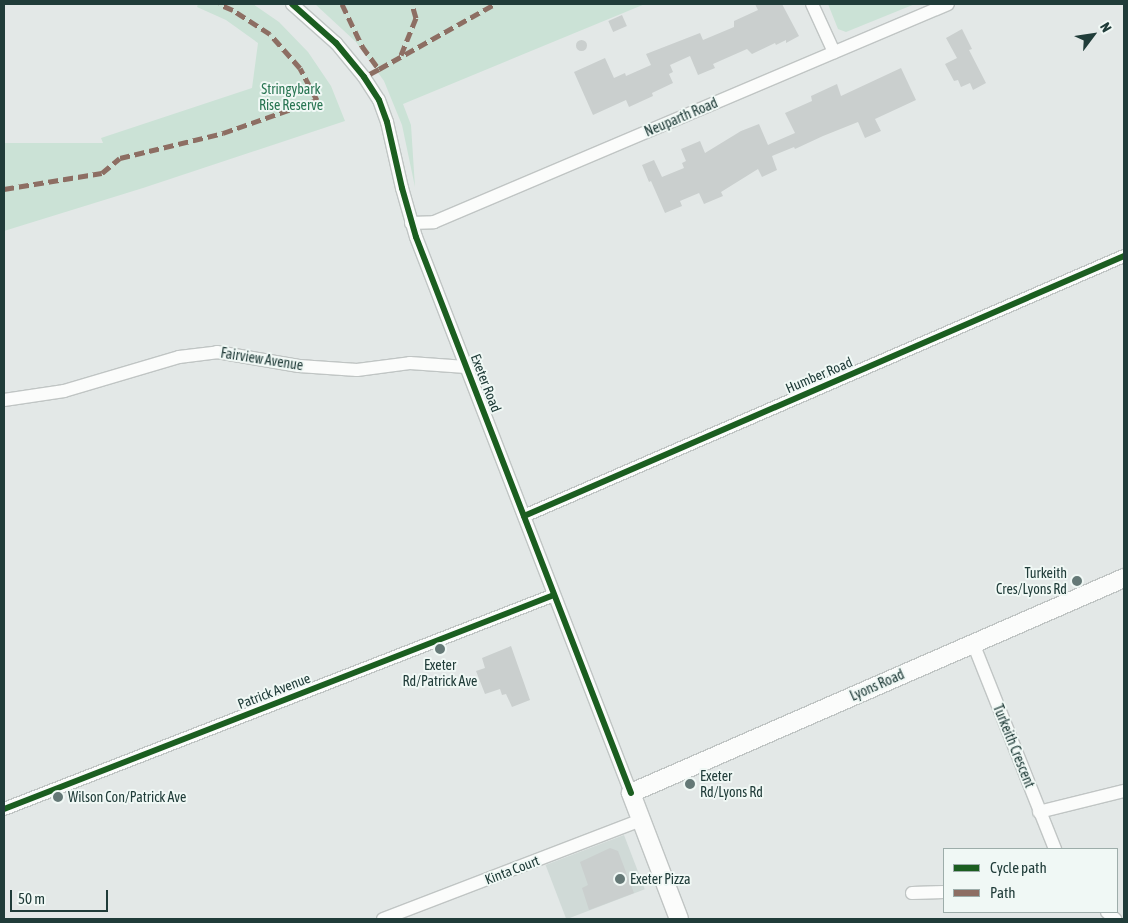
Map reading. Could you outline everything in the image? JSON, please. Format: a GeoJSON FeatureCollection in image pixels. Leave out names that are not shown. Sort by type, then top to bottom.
{"type":"FeatureCollection","features":[{"type":"Feature","properties":{"kind":"main road","name":"Lyons Road"},"geometry":{"type":"LineString","coordinates":[[631,793],[1124,578]]}},
{"type":"Feature","properties":{"kind":"main road","name":"Exeter Road"},"geometry":{"type":"LineString","coordinates":[[631,793],[678,919]]}},
{"type":"Feature","properties":{"kind":"street","name":"Exeter Road"},"geometry":{"type":"LineString","coordinates":[[292,4],[336,43],[364,77],[379,100],[389,129],[411,223],[631,793]]}},
{"type":"Feature","properties":{"kind":"street"},"geometry":{"type":"LineString","coordinates":[[812,4],[834,52]]}},
{"type":"Feature","properties":{"kind":"street","name":"Neuparth Road"},"geometry":{"type":"LineString","coordinates":[[411,223],[434,222],[948,4]]}},
{"type":"Feature","properties":{"kind":"street","name":"Humber Road"},"geometry":{"type":"LineString","coordinates":[[524,516],[1124,256]]}},
{"type":"Feature","properties":{"kind":"street","name":"Fairview Avenue"},"geometry":{"type":"LineString","coordinates":[[4,400],[64,391],[179,357],[216,352],[299,366],[357,370],[410,363],[466,367]]}},
{"type":"Feature","properties":{"kind":"street","name":"Patrick Avenue"},"geometry":{"type":"LineString","coordinates":[[4,810],[554,595]]}},
{"type":"Feature","properties":{"kind":"street","name":"Turkeith Crescent"},"geometry":{"type":"LineString","coordinates":[[973,644],[1055,848]]}},
{"type":"Feature","properties":{"kind":"street"},"geometry":{"type":"LineString","coordinates":[[1039,812],[1124,791]]}},
{"type":"Feature","properties":{"kind":"street","name":"Kinta Court"},"geometry":{"type":"LineString","coordinates":[[383,919],[641,820]]}},
{"type":"Feature","properties":{"kind":"street"},"geometry":{"type":"LineString","coordinates":[[912,893],[943,892]]}},
{"type":"Feature","properties":{"kind":"shaded area"},"geometry":{"type":"Polygon","coordinates":[[[624,835],[645,889],[566,919],[546,865],[624,835]]]}},
{"type":"Feature","properties":{"kind":"green space","name":"Stringybark Rise Reserve"},"geometry":{"type":"Polygon","coordinates":[[[198,4],[253,4],[279,22],[308,52],[331,86],[345,121],[143,188],[4,231],[4,143],[103,143],[101,138],[252,88],[258,43],[226,20],[197,7],[198,4]]]}},
{"type":"Feature","properties":{"kind":"green space"},"geometry":{"type":"Polygon","coordinates":[[[315,4],[645,4],[403,104],[411,125],[415,187],[402,125],[384,81],[356,42],[315,4]]]}},
{"type":"Feature","properties":{"kind":"green space"},"geometry":{"type":"Polygon","coordinates":[[[828,4],[915,4],[846,32],[838,29],[828,4]]]}},
{"type":"Feature","properties":{"kind":"building"},"geometry":{"type":"Polygon","coordinates":[[[755,4],[782,4],[799,36],[786,43],[786,40],[776,45],[775,43],[752,54],[747,49],[713,64],[715,68],[698,75],[690,56],[670,65],[673,72],[669,74],[673,83],[652,93],[653,96],[629,107],[626,100],[593,115],[574,72],[605,58],[614,78],[625,73],[626,76],[651,65],[646,54],[700,33],[703,40],[734,27],[734,21],[758,10],[755,4]]]}},
{"type":"Feature","properties":{"kind":"building"},"geometry":{"type":"Polygon","coordinates":[[[622,15],[627,26],[613,32],[608,21],[622,15]]]}},
{"type":"Feature","properties":{"kind":"building"},"geometry":{"type":"Polygon","coordinates":[[[962,29],[972,49],[969,50],[986,83],[973,90],[970,83],[961,87],[958,80],[954,81],[945,64],[957,58],[946,38],[962,29]]]}},
{"type":"Feature","properties":{"kind":"building"},"geometry":{"type":"Polygon","coordinates":[[[579,40],[583,40],[586,45],[585,49],[579,50],[576,47],[576,43],[579,40]]]}},
{"type":"Feature","properties":{"kind":"building"},"geometry":{"type":"Polygon","coordinates":[[[901,68],[916,100],[875,119],[881,131],[865,138],[858,122],[795,149],[794,147],[772,156],[777,170],[762,177],[758,169],[721,192],[723,196],[704,204],[699,193],[680,201],[682,206],[665,213],[642,165],[654,160],[662,177],[684,168],[682,163],[686,161],[681,149],[700,141],[705,153],[741,131],[759,124],[768,145],[795,133],[785,113],[812,101],[811,96],[837,84],[841,96],[901,68]]]}},
{"type":"Feature","properties":{"kind":"building"},"geometry":{"type":"Polygon","coordinates":[[[511,646],[530,700],[512,707],[506,694],[502,695],[500,689],[485,694],[476,671],[485,668],[482,658],[511,646]]]}},
{"type":"Feature","properties":{"kind":"building"},"geometry":{"type":"Polygon","coordinates":[[[610,848],[618,851],[634,893],[589,910],[582,888],[588,885],[580,862],[610,848]]]}},
{"type":"Feature","properties":{"kind":"marked path"},"geometry":{"type":"LineString","coordinates":[[4,189],[102,173],[120,158],[223,133],[317,100],[300,68],[270,34],[233,10],[219,4]]}},
{"type":"Feature","properties":{"kind":"marked path"},"geometry":{"type":"LineString","coordinates":[[342,4],[362,46],[379,69],[364,77]]}},
{"type":"Feature","properties":{"kind":"marked path"},"geometry":{"type":"LineString","coordinates":[[401,55],[416,18],[412,4]]}},
{"type":"Feature","properties":{"kind":"marked path"},"geometry":{"type":"LineString","coordinates":[[379,69],[495,4]]}},
{"type":"Feature","properties":{"kind":"cycle path"},"geometry":{"type":"LineString","coordinates":[[292,4],[336,43],[364,77],[379,100],[387,122],[402,188],[416,237],[631,793]]}},
{"type":"Feature","properties":{"kind":"cycle path"},"geometry":{"type":"LineString","coordinates":[[524,516],[1124,256]]}},
{"type":"Feature","properties":{"kind":"cycle path"},"geometry":{"type":"LineString","coordinates":[[4,809],[554,595]]}},
{"type":"Feature","properties":{"kind":"place","name":"Turkeith Cres/Lyons Rd"},"geometry":{"type":"Point","coordinates":[1077,581]}},
{"type":"Feature","properties":{"kind":"place","name":"Exeter Rd/Patrick Ave"},"geometry":{"type":"Point","coordinates":[440,649]}},
{"type":"Feature","properties":{"kind":"place","name":"Exeter Rd/Lyons Rd"},"geometry":{"type":"Point","coordinates":[690,784]}},
{"type":"Feature","properties":{"kind":"place","name":"Wilson Con/Patrick Ave"},"geometry":{"type":"Point","coordinates":[58,797]}},
{"type":"Feature","properties":{"kind":"place","name":"Exeter Pizza"},"geometry":{"type":"Point","coordinates":[620,879]}}]}
